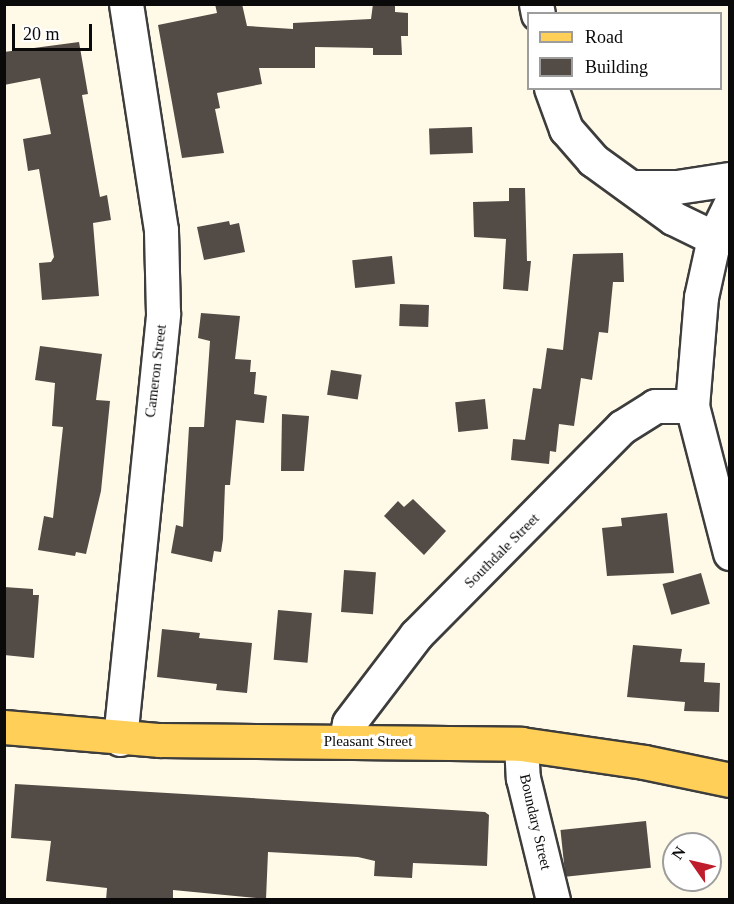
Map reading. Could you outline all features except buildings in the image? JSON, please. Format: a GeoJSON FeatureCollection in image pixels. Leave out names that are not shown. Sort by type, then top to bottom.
{"type":"FeatureCollection","features":[{"type":"Feature","properties":{"kind":"main road","name":"Pleasant Street"},"geometry":{"type":"LineString","coordinates":[[4,727],[120,739],[521,744],[644,762],[729,780]]}},
{"type":"Feature","properties":{"kind":"street","name":"Cameron Street"},"geometry":{"type":"LineString","coordinates":[[120,739],[164,302],[161,230],[126,4]]}},
{"type":"Feature","properties":{"kind":"street"},"geometry":{"type":"LineString","coordinates":[[552,90],[566,129],[593,160],[635,187],[673,218],[722,238]]}},
{"type":"Feature","properties":{"kind":"street"},"geometry":{"type":"LineString","coordinates":[[635,187],[677,187],[729,179]]}},
{"type":"Feature","properties":{"kind":"street"},"geometry":{"type":"LineString","coordinates":[[729,205],[693,357],[692,406],[729,553]]}},
{"type":"Feature","properties":{"kind":"street","name":"Southdale Street"},"geometry":{"type":"LineString","coordinates":[[345,741],[349,723],[416,635],[622,427],[655,406],[692,406]]}},
{"type":"Feature","properties":{"kind":"street","name":"Boundary Street"},"geometry":{"type":"LineString","coordinates":[[521,744],[523,778],[553,900]]}}]}
